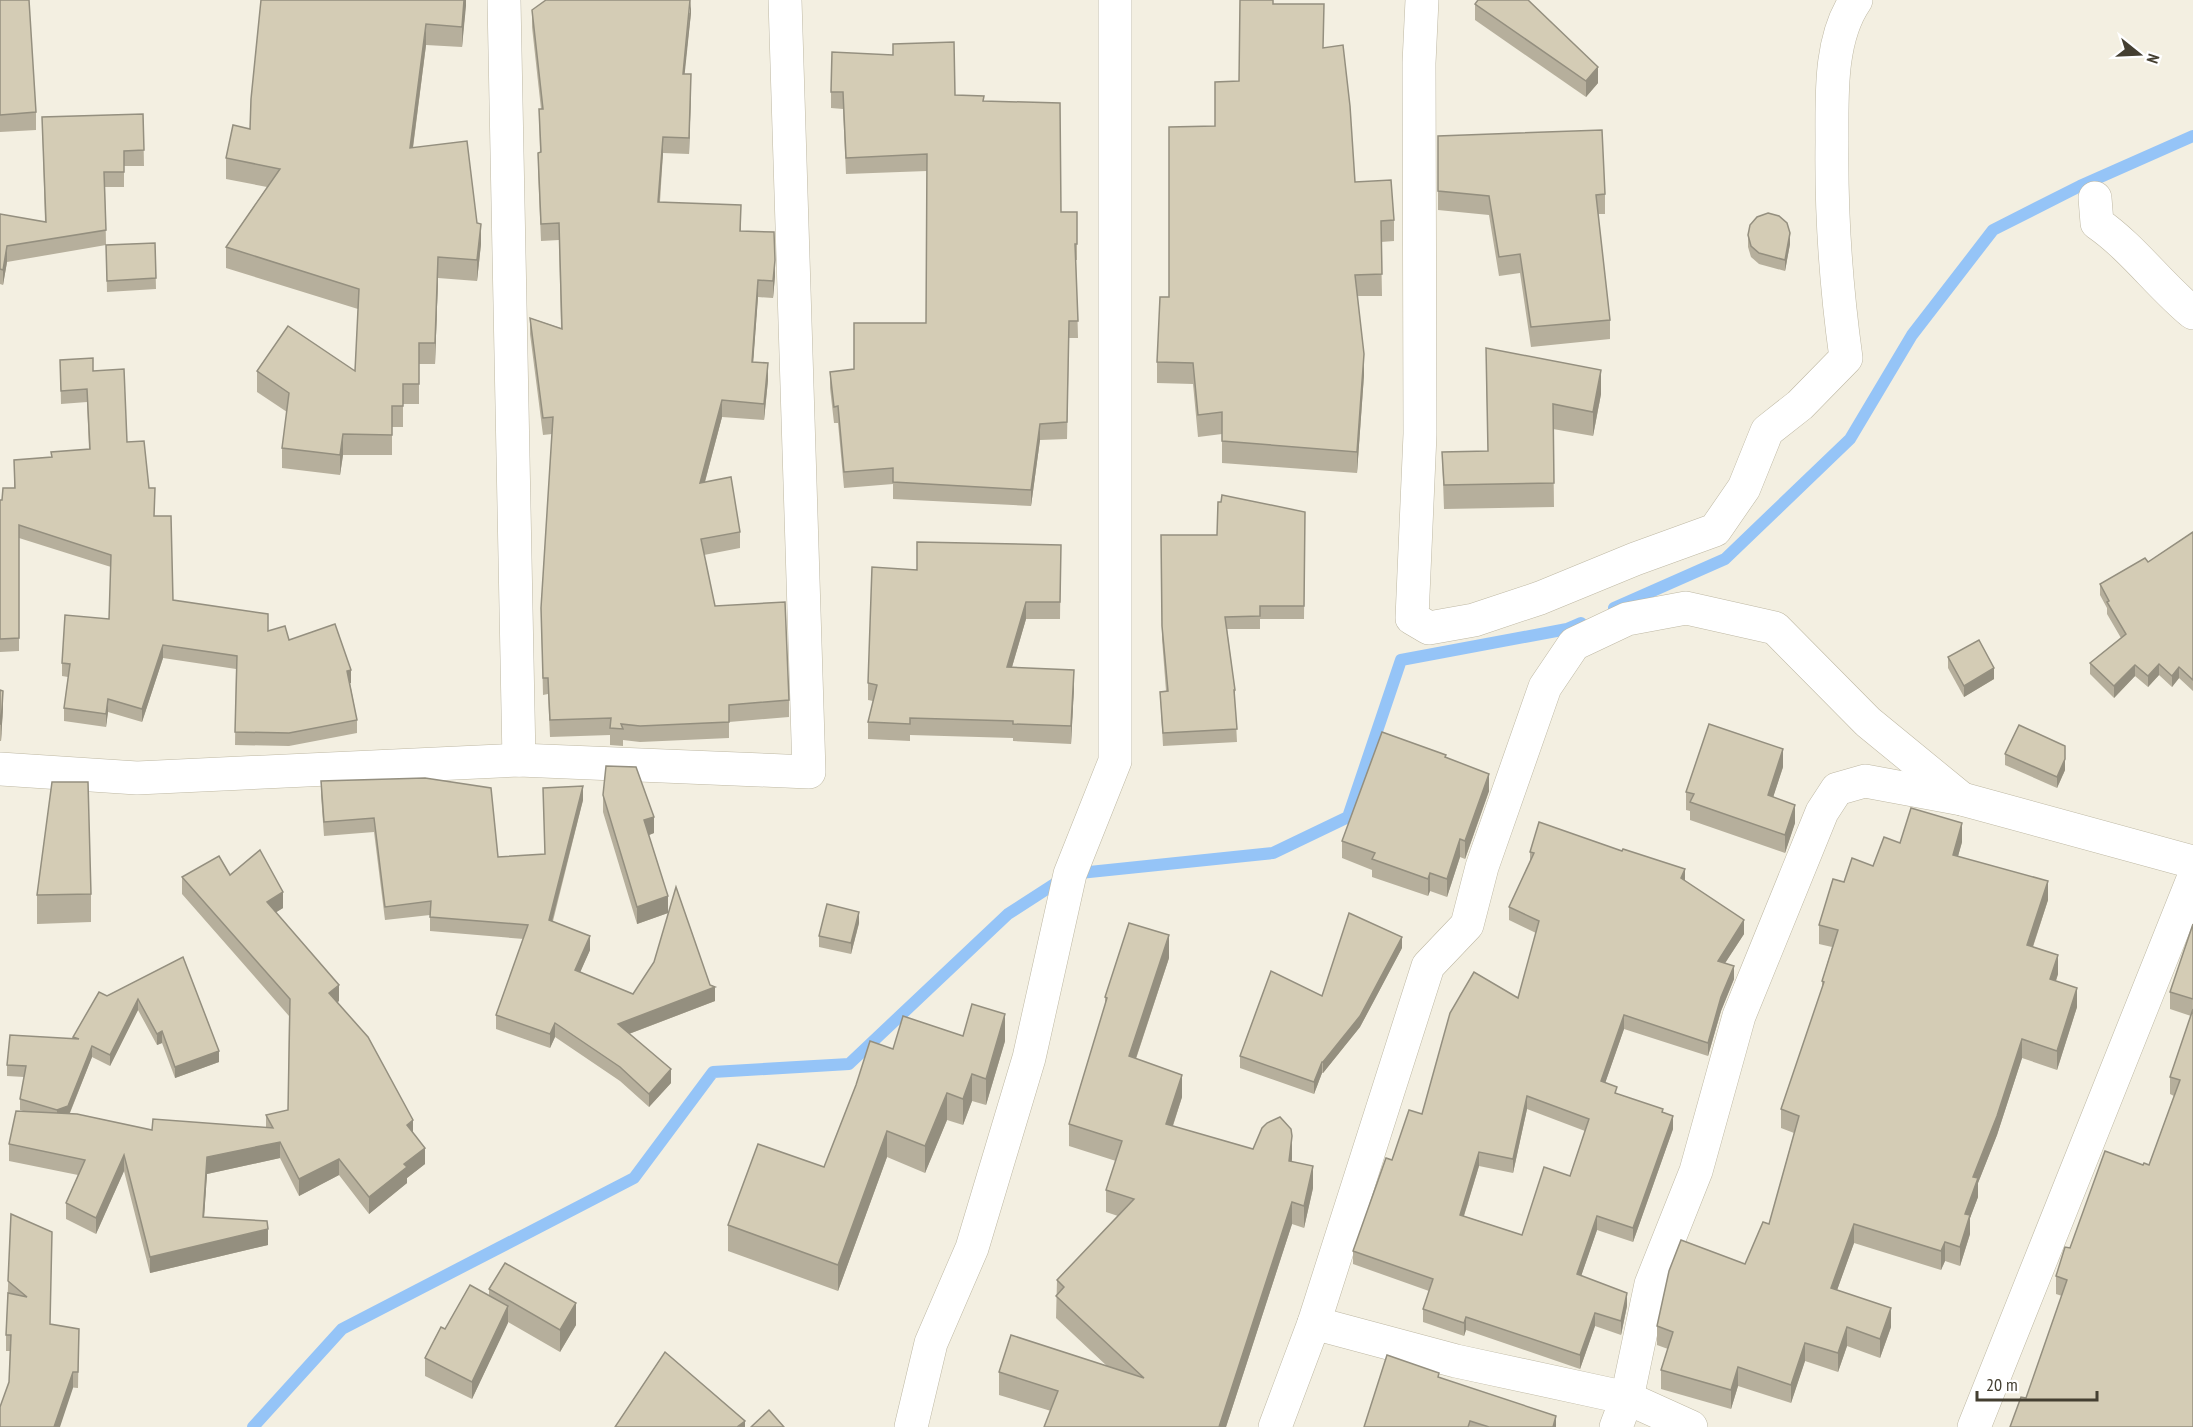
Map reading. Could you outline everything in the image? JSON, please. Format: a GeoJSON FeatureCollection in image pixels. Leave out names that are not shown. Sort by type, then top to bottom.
{"type":"FeatureCollection","features":[{"type":"Feature","properties":{"kind":"street"},"geometry":{"type":"LineString","coordinates":[[504,0],[519,760]]}},
{"type":"Feature","properties":{"kind":"street"},"geometry":{"type":"LineString","coordinates":[[0,769],[137,778],[519,760],[809,772],[785,0]]}},
{"type":"Feature","properties":{"kind":"street"},"geometry":{"type":"LineString","coordinates":[[911,1427],[931,1344],[972,1248],[1029,1058],[1070,874],[1115,761],[1115,0]]}},
{"type":"Feature","properties":{"kind":"street"},"geometry":{"type":"LineString","coordinates":[[1422,0],[1418,141],[1420,434],[1412,618],[1429,628],[1473,620],[1540,598],[1714,530],[1744,488],[1767,431],[1800,405],[1846,358],[1838,303],[1832,191],[1832,73],[1846,4]]}},
{"type":"Feature","properties":{"kind":"street"},"geometry":{"type":"LineString","coordinates":[[2096,198],[2097,223],[2112,234],[2193,313]]}},
{"type":"Feature","properties":{"kind":"street"},"geometry":{"type":"LineString","coordinates":[[1275,1427],[1314,1323],[1428,966],[1467,925],[1482,867],[1545,687],[1574,644],[1627,619],[1686,608],[1775,628],[1868,722],[1962,799]]}},
{"type":"Feature","properties":{"kind":"street"},"geometry":{"type":"LineString","coordinates":[[1622,1413],[1651,1284],[1696,1171],[1739,1016],[1822,812],[1838,789],[1865,781],[1962,799],[2193,862]]}},
{"type":"Feature","properties":{"kind":"street"},"geometry":{"type":"LineString","coordinates":[[1974,1427],[2193,879]]}},
{"type":"Feature","properties":{"kind":"street"},"geometry":{"type":"LineString","coordinates":[[1314,1323],[1456,1361],[1622,1413],[1691,1427]]}},
{"type":"Feature","properties":{"kind":"building"},"geometry":{"type":"Polygon","coordinates":[[[0,0],[29,0],[36,112],[0,115],[0,0]]]}},
{"type":"Feature","properties":{"kind":"building"},"geometry":{"type":"Polygon","coordinates":[[[261,0],[464,0],[462,27],[426,24],[410,148],[467,141],[477,223],[481,224],[477,260],[438,257],[435,343],[419,343],[419,384],[403,384],[403,406],[392,406],[392,435],[343,434],[340,455],[282,448],[289,393],[257,371],[288,326],[355,371],[359,289],[226,247],[280,169],[226,158],[233,125],[250,129],[261,0]]]}},
{"type":"Feature","properties":{"kind":"building"},"geometry":{"type":"Polygon","coordinates":[[[546,0],[690,0],[683,74],[691,74],[689,138],[663,137],[658,202],[741,205],[740,231],[774,232],[773,281],[758,280],[752,362],[768,363],[764,404],[722,400],[700,483],[731,477],[740,532],[701,539],[715,606],[785,602],[789,700],[729,705],[729,722],[640,726],[621,724],[623,729],[610,728],[611,718],[550,720],[548,678],[543,678],[541,608],[553,417],[543,418],[530,318],[562,329],[559,223],[541,224],[538,153],[541,152],[539,109],[543,109],[532,10],[546,0]]]}},
{"type":"Feature","properties":{"kind":"building"},"geometry":{"type":"Polygon","coordinates":[[[1240,0],[1273,0],[1273,4],[1324,4],[1323,48],[1343,45],[1355,182],[1391,180],[1394,220],[1381,221],[1382,274],[1355,275],[1364,354],[1357,452],[1222,441],[1222,412],[1198,415],[1193,363],[1157,362],[1160,297],[1169,297],[1169,127],[1215,126],[1215,82],[1239,81],[1240,0]]]}},
{"type":"Feature","properties":{"kind":"building"},"geometry":{"type":"Polygon","coordinates":[[[1478,0],[1528,0],[1598,67],[1586,81],[1475,4],[1478,0]]]}},
{"type":"Feature","properties":{"kind":"building"},"geometry":{"type":"Polygon","coordinates":[[[954,42],[955,95],[984,96],[983,101],[1060,103],[1061,212],[1077,212],[1077,244],[1075,244],[1078,321],[1069,321],[1067,422],[1040,424],[1031,490],[893,482],[893,468],[844,472],[838,406],[834,407],[830,372],[854,369],[854,323],[926,323],[927,154],[846,158],[843,92],[831,92],[832,52],[893,55],[893,44],[954,42]]]}},
{"type":"Feature","properties":{"kind":"building"},"geometry":{"type":"Polygon","coordinates":[[[143,114],[144,150],[124,151],[124,172],[104,172],[106,230],[7,246],[3,270],[0,269],[0,214],[46,222],[42,117],[143,114]]]}},
{"type":"Feature","properties":{"kind":"building"},"geometry":{"type":"Polygon","coordinates":[[[1602,130],[1605,194],[1596,195],[1610,320],[1531,327],[1520,254],[1499,257],[1489,196],[1438,191],[1438,136],[1602,130]]]}},
{"type":"Feature","properties":{"kind":"building"},"geometry":{"type":"Polygon","coordinates":[[[1768,213],[1779,216],[1787,223],[1790,233],[1785,260],[1759,253],[1751,246],[1748,235],[1750,225],[1757,217],[1768,213]]]}},
{"type":"Feature","properties":{"kind":"building"},"geometry":{"type":"Polygon","coordinates":[[[155,243],[156,278],[107,281],[106,245],[155,243]]]}},
{"type":"Feature","properties":{"kind":"building"},"geometry":{"type":"Polygon","coordinates":[[[1486,348],[1601,370],[1593,412],[1553,404],[1554,483],[1444,485],[1442,452],[1488,451],[1486,348]]]}},
{"type":"Feature","properties":{"kind":"building"},"geometry":{"type":"Polygon","coordinates":[[[93,358],[93,371],[124,369],[127,442],[144,441],[149,488],[155,488],[154,516],[171,516],[173,600],[268,614],[268,631],[285,626],[289,640],[335,624],[351,670],[347,671],[357,720],[289,733],[235,732],[237,656],[163,645],[142,709],[108,699],[106,714],[64,708],[70,664],[62,663],[65,615],[109,619],[111,555],[19,525],[19,638],[0,639],[0,500],[2,500],[3,488],[15,488],[14,460],[52,457],[51,452],[90,449],[87,389],[61,391],[60,360],[93,358]]]}},
{"type":"Feature","properties":{"kind":"building"},"geometry":{"type":"Polygon","coordinates":[[[1222,495],[1305,512],[1304,606],[1260,606],[1260,616],[1225,617],[1235,690],[1237,729],[1163,733],[1160,692],[1168,691],[1162,626],[1161,535],[1217,535],[1218,502],[1221,502],[1222,495]]]}},
{"type":"Feature","properties":{"kind":"building"},"geometry":{"type":"Polygon","coordinates":[[[2193,532],[2193,680],[2179,667],[2172,676],[2159,664],[2148,676],[2135,665],[2114,686],[2090,663],[2126,634],[2107,602],[2109,601],[2100,584],[2145,558],[2148,562],[2193,532]]]}},
{"type":"Feature","properties":{"kind":"building"},"geometry":{"type":"Polygon","coordinates":[[[917,542],[1061,545],[1060,602],[1026,602],[1007,667],[1074,670],[1071,726],[1013,724],[1013,721],[910,718],[910,724],[868,722],[877,685],[868,683],[872,567],[917,570],[917,542]]]}},
{"type":"Feature","properties":{"kind":"building"},"geometry":{"type":"Polygon","coordinates":[[[1979,640],[1994,668],[1964,686],[1948,657],[1979,640]]]}},
{"type":"Feature","properties":{"kind":"building"},"geometry":{"type":"Polygon","coordinates":[[[0,690],[3,691],[1,724],[0,724],[0,690]]]}},
{"type":"Feature","properties":{"kind":"building"},"geometry":{"type":"Polygon","coordinates":[[[1709,724],[1783,749],[1768,795],[1795,805],[1785,835],[1690,802],[1694,794],[1686,792],[1709,724]]]}},
{"type":"Feature","properties":{"kind":"building"},"geometry":{"type":"Polygon","coordinates":[[[2019,725],[2065,746],[2065,759],[2057,777],[2005,754],[2019,725]]]}},
{"type":"Feature","properties":{"kind":"building"},"geometry":{"type":"Polygon","coordinates":[[[1382,732],[1446,755],[1445,757],[1489,774],[1465,841],[1460,839],[1447,879],[1430,873],[1428,879],[1372,859],[1375,853],[1342,841],[1382,732]]]}},
{"type":"Feature","properties":{"kind":"building"},"geometry":{"type":"Polygon","coordinates":[[[606,766],[636,767],[654,817],[644,820],[668,896],[637,907],[603,795],[606,766]]]}},
{"type":"Feature","properties":{"kind":"building"},"geometry":{"type":"Polygon","coordinates":[[[425,778],[491,788],[498,857],[545,854],[543,788],[583,786],[549,920],[590,936],[575,970],[633,994],[654,962],[676,887],[710,985],[715,987],[618,1024],[671,1069],[649,1094],[620,1067],[555,1023],[550,1034],[496,1015],[528,925],[430,917],[431,901],[385,907],[374,818],[324,822],[321,781],[425,778]]]}},
{"type":"Feature","properties":{"kind":"building"},"geometry":{"type":"Polygon","coordinates":[[[52,782],[88,782],[91,894],[37,895],[52,782]]]}},
{"type":"Feature","properties":{"kind":"building"},"geometry":{"type":"Polygon","coordinates":[[[1911,808],[1962,823],[1953,855],[2048,881],[2027,945],[2058,955],[2050,979],[2077,988],[2057,1051],[2022,1039],[1997,1116],[1973,1177],[1978,1178],[1965,1214],[1970,1215],[1960,1247],[1945,1242],[1941,1251],[1854,1224],[1831,1288],[1891,1308],[1880,1339],[1847,1327],[1838,1353],[1805,1343],[1791,1385],[1738,1367],[1731,1390],[1661,1370],[1673,1332],[1657,1326],[1669,1271],[1681,1240],[1745,1264],[1763,1222],[1769,1224],[1799,1116],[1781,1109],[1824,982],[1822,981],[1838,930],[1819,925],[1833,879],[1844,882],[1852,858],[1873,866],[1884,837],[1900,843],[1911,808]]]}},
{"type":"Feature","properties":{"kind":"building"},"geometry":{"type":"Polygon","coordinates":[[[1539,822],[1622,851],[1623,849],[1685,869],[1681,878],[1744,920],[1718,961],[1734,966],[1721,997],[1708,1043],[1624,1015],[1601,1081],[1617,1087],[1615,1093],[1663,1109],[1662,1112],[1673,1116],[1633,1228],[1597,1216],[1577,1274],[1627,1293],[1621,1321],[1595,1313],[1580,1355],[1466,1317],[1464,1323],[1423,1309],[1433,1279],[1353,1251],[1386,1158],[1392,1160],[1409,1110],[1422,1114],[1450,1013],[1474,972],[1518,998],[1539,921],[1509,907],[1534,853],[1530,852],[1539,822]],[[1527,1096],[1513,1159],[1479,1152],[1460,1215],[1522,1235],[1544,1167],[1570,1176],[1589,1119],[1527,1096]]]}},
{"type":"Feature","properties":{"kind":"building"},"geometry":{"type":"Polygon","coordinates":[[[260,850],[283,892],[267,902],[339,985],[329,993],[368,1037],[413,1120],[407,1125],[425,1148],[404,1164],[407,1167],[369,1197],[339,1159],[299,1179],[280,1142],[207,1157],[203,1217],[267,1221],[268,1229],[150,1257],[124,1155],[96,1218],[66,1203],[85,1160],[9,1144],[16,1111],[77,1114],[152,1130],[153,1119],[273,1128],[266,1115],[288,1110],[290,999],[182,877],[219,856],[230,875],[260,850]]]}},
{"type":"Feature","properties":{"kind":"building"},"geometry":{"type":"Polygon","coordinates":[[[827,904],[859,912],[851,943],[819,936],[827,904]]]}},
{"type":"Feature","properties":{"kind":"building"},"geometry":{"type":"Polygon","coordinates":[[[1349,913],[1402,937],[1360,1016],[1322,1062],[1314,1082],[1240,1056],[1271,971],[1322,996],[1349,913]]]}},
{"type":"Feature","properties":{"kind":"building"},"geometry":{"type":"Polygon","coordinates":[[[1129,923],[1169,935],[1129,1056],[1182,1075],[1166,1124],[1253,1149],[1262,1128],[1280,1117],[1291,1129],[1289,1161],[1313,1166],[1304,1206],[1292,1202],[1219,1427],[1044,1427],[1058,1391],[999,1372],[1011,1335],[1144,1378],[1056,1296],[1064,1287],[1057,1280],[1134,1199],[1106,1190],[1122,1141],[1069,1124],[1107,998],[1105,997],[1129,923]]]}},
{"type":"Feature","properties":{"kind":"building"},"geometry":{"type":"Polygon","coordinates":[[[2193,924],[2193,999],[2170,992],[2193,924]]]}},
{"type":"Feature","properties":{"kind":"building"},"geometry":{"type":"Polygon","coordinates":[[[183,957],[219,1051],[175,1067],[162,1031],[157,1034],[138,999],[110,1055],[92,1046],[68,1106],[57,1110],[20,1099],[26,1066],[7,1065],[10,1035],[79,1039],[73,1037],[99,992],[107,996],[183,957]]]}},
{"type":"Feature","properties":{"kind":"building"},"geometry":{"type":"Polygon","coordinates":[[[972,1004],[1005,1014],[986,1079],[972,1074],[963,1099],[947,1093],[925,1146],[887,1131],[838,1265],[728,1225],[758,1144],[824,1167],[856,1085],[870,1041],[893,1049],[903,1016],[963,1036],[972,1004]]]}},
{"type":"Feature","properties":{"kind":"building"},"geometry":{"type":"Polygon","coordinates":[[[2193,1009],[2193,1427],[2010,1427],[2021,1397],[2026,1398],[2067,1280],[2056,1276],[2065,1247],[2070,1248],[2105,1151],[2143,1165],[2144,1163],[2149,1165],[2180,1080],[2170,1077],[2193,1009]]]}},
{"type":"Feature","properties":{"kind":"building"},"geometry":{"type":"Polygon","coordinates":[[[11,1214],[52,1232],[50,1324],[79,1329],[78,1372],[73,1372],[54,1427],[0,1427],[0,1407],[9,1382],[11,1335],[6,1335],[8,1293],[27,1297],[8,1281],[11,1214]]]}},
{"type":"Feature","properties":{"kind":"building"},"geometry":{"type":"Polygon","coordinates":[[[505,1263],[576,1303],[560,1330],[489,1289],[505,1263]]]}},
{"type":"Feature","properties":{"kind":"building"},"geometry":{"type":"Polygon","coordinates":[[[470,1285],[508,1306],[472,1382],[425,1358],[441,1327],[445,1329],[470,1285]]]}},
{"type":"Feature","properties":{"kind":"building"},"geometry":{"type":"Polygon","coordinates":[[[665,1352],[745,1421],[737,1427],[615,1427],[665,1352]]]}},
{"type":"Feature","properties":{"kind":"building"},"geometry":{"type":"Polygon","coordinates":[[[1387,1355],[1439,1373],[1438,1377],[1556,1416],[1553,1427],[1489,1427],[1470,1421],[1468,1427],[1364,1427],[1387,1355]]]}},
{"type":"Feature","properties":{"kind":"building"},"geometry":{"type":"Polygon","coordinates":[[[769,1410],[784,1427],[751,1427],[769,1410]]]}},
{"type":"Feature","properties":{"kind":"waterway"},"geometry":{"type":"LineString","coordinates":[[1614,608],[1725,559],[1850,439],[1912,335],[1993,230],[2080,186],[2193,136]]}},
{"type":"Feature","properties":{"kind":"waterway"},"geometry":{"type":"LineString","coordinates":[[253,1427],[342,1329],[634,1178],[713,1072],[849,1064],[1008,914],[1070,874],[1273,853],[1348,817],[1401,660],[1567,629],[1581,623]]}}]}
